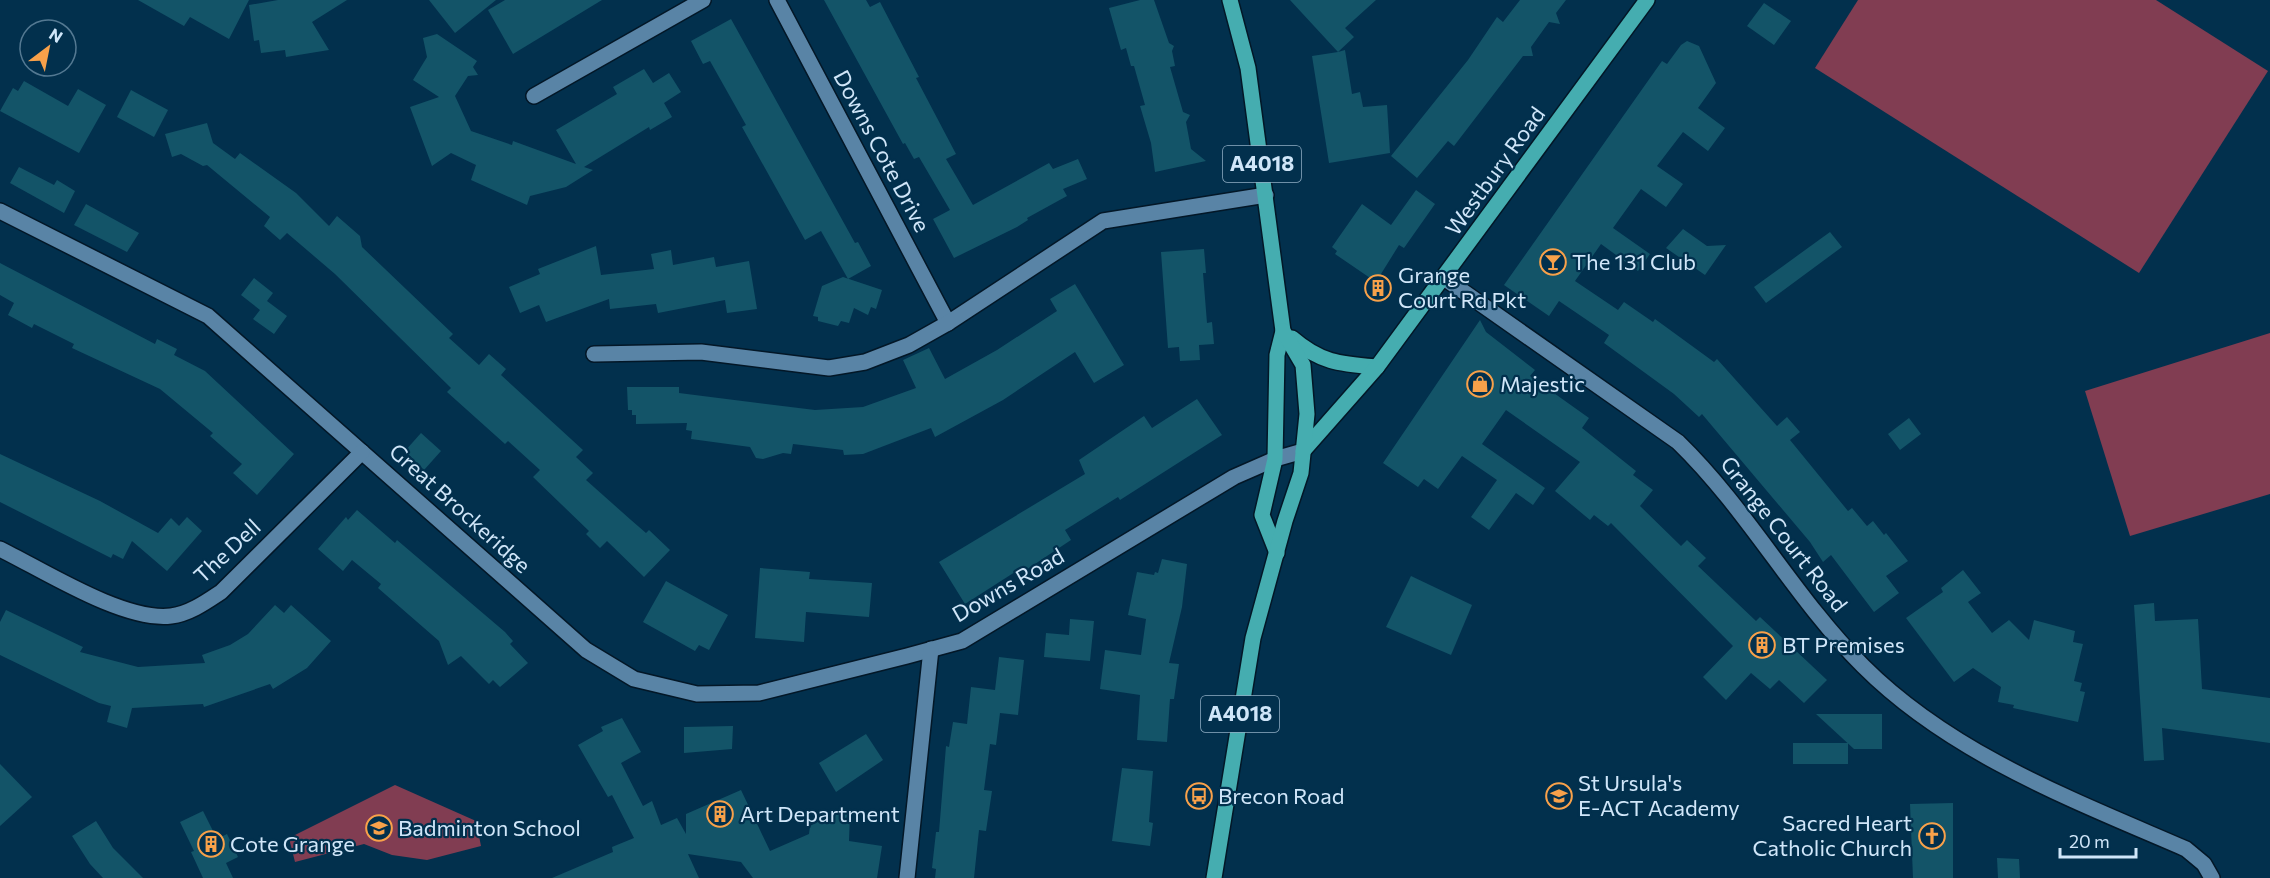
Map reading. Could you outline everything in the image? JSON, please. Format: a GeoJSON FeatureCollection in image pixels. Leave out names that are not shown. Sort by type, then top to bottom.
{"type":"FeatureCollection","features":[{"type":"Feature","properties":{"kind":"main road","name":"A4018"},"geometry":{"type":"LineString","coordinates":[[1230,0],[1248,68],[1283,331],[1277,355],[1275,459],[1262,515],[1277,553]]}},
{"type":"Feature","properties":{"kind":"main road","name":"Westbury Road"},"geometry":{"type":"LineString","coordinates":[[1304,451],[1377,368],[1647,0]]}},
{"type":"Feature","properties":{"kind":"main road","name":"A4018"},"geometry":{"type":"LineString","coordinates":[[1214,878],[1253,638],[1301,473],[1304,451],[1307,414],[1303,365],[1283,331]]}},
{"type":"Feature","properties":{"kind":"main road"},"geometry":{"type":"LineString","coordinates":[[1283,331],[1309,352],[1331,363],[1377,368]]}},
{"type":"Feature","properties":{"kind":"street"},"geometry":{"type":"LineString","coordinates":[[534,96],[703,0]]}},
{"type":"Feature","properties":{"kind":"street","name":"Downs Cote Drive"},"geometry":{"type":"LineString","coordinates":[[777,0],[948,323]]}},
{"type":"Feature","properties":{"kind":"street"},"geometry":{"type":"LineString","coordinates":[[594,354],[701,352],[829,368],[865,362],[909,345],[948,323],[1103,221],[1266,195]]}},
{"type":"Feature","properties":{"kind":"street","name":"Great Brockeridge"},"geometry":{"type":"LineString","coordinates":[[0,211],[208,316],[585,650],[634,679],[697,694],[759,693],[931,649]]}},
{"type":"Feature","properties":{"kind":"street","name":"Grange Court Road"},"geometry":{"type":"LineString","coordinates":[[1444,279],[1678,442],[1710,473],[1813,610],[1862,665],[1898,699],[1948,734],[2025,777],[2186,849],[2204,864],[2212,878]]}},
{"type":"Feature","properties":{"kind":"street","name":"Downs Road"},"geometry":{"type":"LineString","coordinates":[[931,649],[962,641],[1234,477],[1275,459],[1304,451]]}},
{"type":"Feature","properties":{"kind":"street","name":"The Dell"},"geometry":{"type":"LineString","coordinates":[[0,549],[122,610],[149,616],[172,616],[198,607],[221,592],[362,452]]}},
{"type":"Feature","properties":{"kind":"street"},"geometry":{"type":"LineString","coordinates":[[907,878],[931,649]]}},
{"type":"Feature","properties":{"kind":"shaded area"},"geometry":{"type":"Polygon","coordinates":[[[1858,0],[2156,0],[2268,71],[2139,273],[1815,68],[1858,0]]]}},
{"type":"Feature","properties":{"kind":"shaded area"},"geometry":{"type":"Polygon","coordinates":[[[2270,333],[2270,494],[2130,536],[2085,391],[2270,333]]]}},
{"type":"Feature","properties":{"kind":"shaded area"},"geometry":{"type":"Polygon","coordinates":[[[395,785],[476,821],[481,846],[427,860],[392,855],[364,844],[295,862],[289,838],[395,785]]]}},
{"type":"Feature","properties":{"kind":"building"},"geometry":{"type":"Polygon","coordinates":[[[138,0],[249,0],[229,39],[190,17],[184,26],[138,0]]]}},
{"type":"Feature","properties":{"kind":"building"},"geometry":{"type":"Polygon","coordinates":[[[278,0],[347,0],[312,22],[329,50],[286,57],[285,50],[261,53],[259,40],[254,41],[249,5],[278,0]]]}},
{"type":"Feature","properties":{"kind":"building"},"geometry":{"type":"Polygon","coordinates":[[[429,0],[496,0],[455,33],[429,0]]]}},
{"type":"Feature","properties":{"kind":"building"},"geometry":{"type":"Polygon","coordinates":[[[505,0],[602,0],[513,54],[488,10],[505,0]]]}},
{"type":"Feature","properties":{"kind":"building"},"geometry":{"type":"Polygon","coordinates":[[[824,0],[866,0],[870,7],[880,2],[956,154],[946,159],[973,205],[1049,163],[1053,169],[1078,159],[1087,179],[1063,189],[1067,196],[1027,218],[1028,220],[1017,227],[954,258],[933,219],[950,210],[919,157],[914,159],[905,143],[903,144],[824,0]]]}},
{"type":"Feature","properties":{"kind":"building"},"geometry":{"type":"Polygon","coordinates":[[[1140,0],[1154,0],[1169,43],[1174,46],[1172,51],[1175,66],[1170,67],[1183,112],[1190,115],[1186,122],[1191,149],[1206,161],[1155,172],[1151,143],[1140,106],[1145,105],[1134,66],[1131,66],[1126,48],[1121,50],[1109,8],[1140,0]]]}},
{"type":"Feature","properties":{"kind":"building"},"geometry":{"type":"Polygon","coordinates":[[[1290,0],[1376,0],[1345,28],[1354,37],[1338,52],[1290,0]]]}},
{"type":"Feature","properties":{"kind":"building"},"geometry":{"type":"Polygon","coordinates":[[[1520,0],[1566,0],[1556,13],[1560,24],[1549,22],[1531,47],[1533,56],[1523,56],[1454,146],[1448,141],[1417,178],[1391,156],[1468,60],[1497,17],[1503,22],[1520,0]]]}},
{"type":"Feature","properties":{"kind":"building"},"geometry":{"type":"Polygon","coordinates":[[[1764,3],[1791,21],[1774,45],[1747,26],[1764,3]]]}},
{"type":"Feature","properties":{"kind":"building"},"geometry":{"type":"Polygon","coordinates":[[[731,19],[855,243],[858,242],[871,266],[848,279],[821,231],[805,240],[742,127],[746,125],[710,61],[703,64],[691,41],[731,19]]]}},
{"type":"Feature","properties":{"kind":"building"},"geometry":{"type":"Polygon","coordinates":[[[437,34],[477,61],[473,67],[478,75],[468,76],[455,96],[471,131],[512,145],[513,141],[576,164],[556,130],[617,94],[613,87],[644,69],[653,83],[669,73],[681,92],[664,103],[672,117],[650,130],[649,127],[584,167],[593,170],[566,187],[530,196],[527,205],[471,180],[476,165],[451,153],[432,166],[410,107],[439,97],[413,80],[427,57],[423,38],[437,34]]]}},
{"type":"Feature","properties":{"kind":"building"},"geometry":{"type":"Polygon","coordinates":[[[1687,41],[1699,46],[1716,83],[1698,108],[1725,128],[1708,151],[1683,132],[1657,166],[1683,184],[1666,207],[1641,189],[1613,228],[1650,254],[1638,271],[1601,244],[1575,281],[1618,310],[1624,302],[1653,322],[1655,319],[1714,362],[1717,359],[1777,426],[1787,417],[1800,432],[1790,440],[1848,511],[1852,508],[1867,526],[1873,521],[1884,535],[1886,533],[1908,561],[1886,576],[1899,593],[1874,612],[1831,555],[1823,562],[1810,542],[1702,414],[1699,417],[1674,394],[1604,343],[1609,335],[1559,301],[1549,316],[1504,285],[1662,61],[1667,64],[1681,45],[1687,41]]]}},
{"type":"Feature","properties":{"kind":"building"},"geometry":{"type":"Polygon","coordinates":[[[1345,50],[1352,94],[1360,92],[1363,107],[1387,105],[1390,153],[1329,163],[1312,56],[1345,50]]]}},
{"type":"Feature","properties":{"kind":"building"},"geometry":{"type":"Polygon","coordinates":[[[24,81],[68,106],[78,89],[106,105],[79,153],[0,111],[13,88],[18,91],[24,81]]]}},
{"type":"Feature","properties":{"kind":"building"},"geometry":{"type":"Polygon","coordinates":[[[131,90],[168,110],[154,137],[117,117],[131,90]]]}},
{"type":"Feature","properties":{"kind":"building"},"geometry":{"type":"Polygon","coordinates":[[[207,123],[213,143],[235,159],[240,153],[296,193],[329,226],[337,216],[360,236],[362,247],[453,334],[449,338],[479,365],[489,354],[506,369],[501,375],[583,450],[576,457],[593,473],[586,480],[646,533],[649,530],[670,550],[644,577],[607,541],[600,548],[586,534],[589,531],[533,477],[540,470],[508,441],[505,444],[447,392],[451,388],[335,274],[287,233],[280,240],[264,226],[270,217],[207,165],[203,166],[181,154],[172,157],[165,134],[207,123]]]}},
{"type":"Feature","properties":{"kind":"building"},"geometry":{"type":"Polygon","coordinates":[[[19,167],[54,185],[57,180],[75,191],[64,213],[10,183],[19,167]]]}},
{"type":"Feature","properties":{"kind":"building"},"geometry":{"type":"Polygon","coordinates":[[[1416,190],[1435,204],[1404,248],[1399,245],[1376,282],[1335,254],[1337,251],[1332,247],[1362,204],[1391,225],[1416,190]]]}},
{"type":"Feature","properties":{"kind":"building"},"geometry":{"type":"Polygon","coordinates":[[[86,204],[139,233],[127,252],[74,225],[86,204]]]}},
{"type":"Feature","properties":{"kind":"building"},"geometry":{"type":"Polygon","coordinates":[[[1683,229],[1707,246],[1726,245],[1705,275],[1666,248],[1683,229]]]}},
{"type":"Feature","properties":{"kind":"building"},"geometry":{"type":"Polygon","coordinates":[[[1830,232],[1842,247],[1766,303],[1754,287],[1830,232]]]}},
{"type":"Feature","properties":{"kind":"building"},"geometry":{"type":"Polygon","coordinates":[[[596,246],[601,275],[654,269],[651,254],[671,250],[673,265],[714,257],[716,267],[749,261],[757,309],[727,313],[725,300],[658,313],[656,304],[610,309],[609,299],[546,322],[539,305],[520,313],[509,287],[540,274],[538,269],[596,246]]]}},
{"type":"Feature","properties":{"kind":"building"},"geometry":{"type":"Polygon","coordinates":[[[1204,249],[1206,273],[1203,273],[1207,323],[1212,322],[1214,344],[1199,345],[1200,360],[1180,361],[1179,347],[1168,348],[1161,252],[1204,249]]]}},
{"type":"Feature","properties":{"kind":"building"},"geometry":{"type":"Polygon","coordinates":[[[0,263],[155,344],[157,339],[177,349],[174,355],[205,371],[294,454],[257,495],[233,473],[242,464],[210,436],[213,433],[160,389],[72,348],[74,344],[34,324],[32,328],[8,315],[14,303],[0,295],[0,263]]]}},
{"type":"Feature","properties":{"kind":"building"},"geometry":{"type":"Polygon","coordinates":[[[843,277],[882,290],[876,309],[871,307],[868,315],[854,308],[849,323],[841,321],[838,326],[818,321],[818,317],[813,316],[822,286],[843,277]]]}},
{"type":"Feature","properties":{"kind":"building"},"geometry":{"type":"Polygon","coordinates":[[[254,278],[273,293],[267,301],[287,316],[274,334],[253,319],[260,310],[241,295],[254,278]]]}},
{"type":"Feature","properties":{"kind":"building"},"geometry":{"type":"Polygon","coordinates":[[[1075,284],[1124,365],[1094,383],[1075,352],[1003,400],[935,437],[931,428],[863,454],[844,455],[843,450],[793,444],[791,454],[783,453],[763,459],[756,458],[750,447],[691,439],[692,431],[686,430],[687,423],[636,424],[636,415],[632,415],[632,410],[628,410],[627,387],[679,387],[679,393],[815,410],[863,407],[916,388],[903,360],[929,348],[945,379],[997,350],[1057,311],[1050,299],[1075,284]]]}},
{"type":"Feature","properties":{"kind":"building"},"geometry":{"type":"Polygon","coordinates":[[[1480,320],[1486,332],[1535,370],[1530,376],[1589,418],[1582,428],[1636,471],[1633,475],[1653,490],[1640,506],[1681,546],[1687,540],[1706,558],[1698,566],[1756,621],[1760,617],[1827,680],[1804,703],[1779,680],[1770,689],[1751,673],[1726,700],[1703,677],[1733,646],[1611,523],[1608,526],[1594,515],[1590,520],[1555,491],[1580,462],[1506,410],[1482,444],[1545,488],[1533,505],[1516,493],[1489,530],[1471,517],[1497,480],[1462,456],[1438,489],[1424,479],[1418,487],[1383,463],[1480,320]]]}},
{"type":"Feature","properties":{"kind":"building"},"geometry":{"type":"Polygon","coordinates":[[[1197,399],[1222,435],[1120,500],[1118,497],[1065,530],[1071,540],[1017,576],[1015,572],[965,604],[939,562],[1085,474],[1079,460],[1144,416],[1152,428],[1197,399]]]}},
{"type":"Feature","properties":{"kind":"building"},"geometry":{"type":"Polygon","coordinates":[[[1909,418],[1921,434],[1900,450],[1888,434],[1909,418]]]}},
{"type":"Feature","properties":{"kind":"building"},"geometry":{"type":"Polygon","coordinates":[[[421,433],[441,451],[424,470],[405,451],[421,433]]]}},
{"type":"Feature","properties":{"kind":"building"},"geometry":{"type":"Polygon","coordinates":[[[0,454],[100,501],[158,533],[171,518],[179,526],[187,517],[202,531],[167,571],[132,541],[123,559],[113,554],[111,558],[0,502],[0,454]]]}},
{"type":"Feature","properties":{"kind":"building"},"geometry":{"type":"Polygon","coordinates":[[[357,510],[395,543],[397,540],[505,632],[513,641],[510,644],[528,663],[500,687],[493,680],[489,684],[461,656],[448,665],[439,641],[378,588],[381,584],[352,560],[343,571],[318,549],[346,517],[348,520],[357,510]]]}},
{"type":"Feature","properties":{"kind":"building"},"geometry":{"type":"Polygon","coordinates":[[[1162,559],[1187,564],[1182,607],[1169,663],[1179,664],[1174,699],[1170,699],[1167,742],[1137,740],[1140,695],[1100,689],[1105,650],[1141,655],[1146,619],[1128,615],[1137,572],[1154,575],[1155,572],[1158,573],[1162,559]]]}},
{"type":"Feature","properties":{"kind":"building"},"geometry":{"type":"Polygon","coordinates":[[[760,568],[810,572],[809,579],[872,583],[869,617],[806,612],[804,642],[755,638],[760,568]]]}},
{"type":"Feature","properties":{"kind":"building"},"geometry":{"type":"Polygon","coordinates":[[[1963,570],[1981,593],[1968,602],[1992,633],[2009,620],[2029,640],[2034,620],[2075,631],[2073,642],[2083,644],[2074,681],[2082,683],[2080,691],[2085,692],[2078,722],[2013,708],[2014,705],[1998,702],[2001,687],[1973,668],[1954,682],[1906,618],[1943,592],[1941,588],[1963,570]]]}},
{"type":"Feature","properties":{"kind":"building"},"geometry":{"type":"Polygon","coordinates":[[[1411,576],[1472,605],[1451,655],[1386,627],[1411,576]]]}},
{"type":"Feature","properties":{"kind":"building"},"geometry":{"type":"Polygon","coordinates":[[[666,581],[728,615],[709,650],[699,645],[695,651],[643,622],[666,581]]]}},
{"type":"Feature","properties":{"kind":"building"},"geometry":{"type":"Polygon","coordinates":[[[2154,603],[2155,621],[2198,619],[2202,689],[2270,698],[2270,743],[2162,728],[2164,760],[2144,761],[2134,605],[2154,603]]]}},
{"type":"Feature","properties":{"kind":"building"},"geometry":{"type":"Polygon","coordinates":[[[275,605],[284,613],[291,605],[331,641],[307,668],[273,689],[270,684],[204,707],[203,704],[132,708],[127,728],[107,722],[111,706],[99,703],[0,655],[0,622],[6,610],[83,647],[80,652],[138,667],[205,663],[202,655],[230,645],[248,634],[275,605]]]}},
{"type":"Feature","properties":{"kind":"building"},"geometry":{"type":"Polygon","coordinates":[[[1070,619],[1094,621],[1090,661],[1044,657],[1046,633],[1069,635],[1070,619]]]}},
{"type":"Feature","properties":{"kind":"building"},"geometry":{"type":"Polygon","coordinates":[[[999,657],[1024,660],[1018,715],[1000,713],[996,745],[990,744],[984,790],[992,791],[986,831],[979,830],[974,878],[935,878],[936,869],[932,868],[936,832],[939,832],[946,746],[949,747],[953,722],[967,724],[971,687],[995,690],[999,657]]]}},
{"type":"Feature","properties":{"kind":"building"},"geometry":{"type":"Polygon","coordinates":[[[1816,714],[1882,714],[1882,749],[1854,749],[1816,714]]]}},
{"type":"Feature","properties":{"kind":"building"},"geometry":{"type":"Polygon","coordinates":[[[622,718],[641,752],[621,763],[643,806],[652,801],[661,825],[677,818],[686,834],[686,814],[741,790],[770,851],[809,834],[810,826],[837,811],[850,813],[849,841],[882,846],[877,878],[753,878],[741,862],[688,854],[699,878],[552,878],[613,852],[612,847],[634,838],[612,795],[608,797],[578,745],[603,731],[601,727],[622,718]]]}},
{"type":"Feature","properties":{"kind":"building"},"geometry":{"type":"Polygon","coordinates":[[[733,726],[732,749],[684,753],[684,727],[733,726]]]}},
{"type":"Feature","properties":{"kind":"building"},"geometry":{"type":"Polygon","coordinates":[[[866,734],[883,760],[836,792],[819,763],[866,734]]]}},
{"type":"Feature","properties":{"kind":"building"},"geometry":{"type":"Polygon","coordinates":[[[1793,743],[1848,743],[1848,764],[1793,764],[1793,743]]]}},
{"type":"Feature","properties":{"kind":"building"},"geometry":{"type":"Polygon","coordinates":[[[0,764],[32,797],[0,826],[0,764]]]}},
{"type":"Feature","properties":{"kind":"building"},"geometry":{"type":"Polygon","coordinates":[[[1122,768],[1153,771],[1149,822],[1153,823],[1150,846],[1112,841],[1122,768]]]}},
{"type":"Feature","properties":{"kind":"building","name":"Sacred Heart Catholic Church"},"geometry":{"type":"Polygon","coordinates":[[[1953,803],[1953,878],[1913,878],[1910,804],[1953,803]]]}},
{"type":"Feature","properties":{"kind":"building","name":"Cote Grange"},"geometry":{"type":"Polygon","coordinates":[[[203,811],[214,833],[218,831],[221,837],[227,834],[238,857],[226,863],[233,878],[203,878],[191,852],[194,851],[180,822],[203,811]]]}},
{"type":"Feature","properties":{"kind":"building"},"geometry":{"type":"Polygon","coordinates":[[[96,821],[113,848],[143,878],[103,878],[90,864],[72,836],[96,821]]]}},
{"type":"Feature","properties":{"kind":"building"},"geometry":{"type":"Polygon","coordinates":[[[1997,858],[2019,859],[2020,878],[1998,878],[1997,858]]]}},
{"type":"Feature","properties":{"kind":"place","name":"The 131 Club"},"geometry":{"type":"Point","coordinates":[1553,262]}},
{"type":"Feature","properties":{"kind":"place","name":"Grange Court Rd Pkt"},"geometry":{"type":"Point","coordinates":[1378,288]}},
{"type":"Feature","properties":{"kind":"place","name":"Majestic"},"geometry":{"type":"Point","coordinates":[1480,384]}},
{"type":"Feature","properties":{"kind":"place","name":"BT Premises"},"geometry":{"type":"Point","coordinates":[1762,645]}},
{"type":"Feature","properties":{"kind":"place","name":"Brecon Road"},"geometry":{"type":"Point","coordinates":[1199,796]}},
{"type":"Feature","properties":{"kind":"place","name":"St Ursula's E-ACT Academy"},"geometry":{"type":"Point","coordinates":[1559,796]}},
{"type":"Feature","properties":{"kind":"place","name":"Art Department"},"geometry":{"type":"Point","coordinates":[720,814]}},
{"type":"Feature","properties":{"kind":"place","name":"Badminton School"},"geometry":{"type":"Point","coordinates":[379,828]}},
{"type":"Feature","properties":{"kind":"place","name":"Sacred Heart Catholic Church"},"geometry":{"type":"Point","coordinates":[1932,836]}},
{"type":"Feature","properties":{"kind":"place","name":"Cote Grange"},"geometry":{"type":"Point","coordinates":[211,844]}}]}
